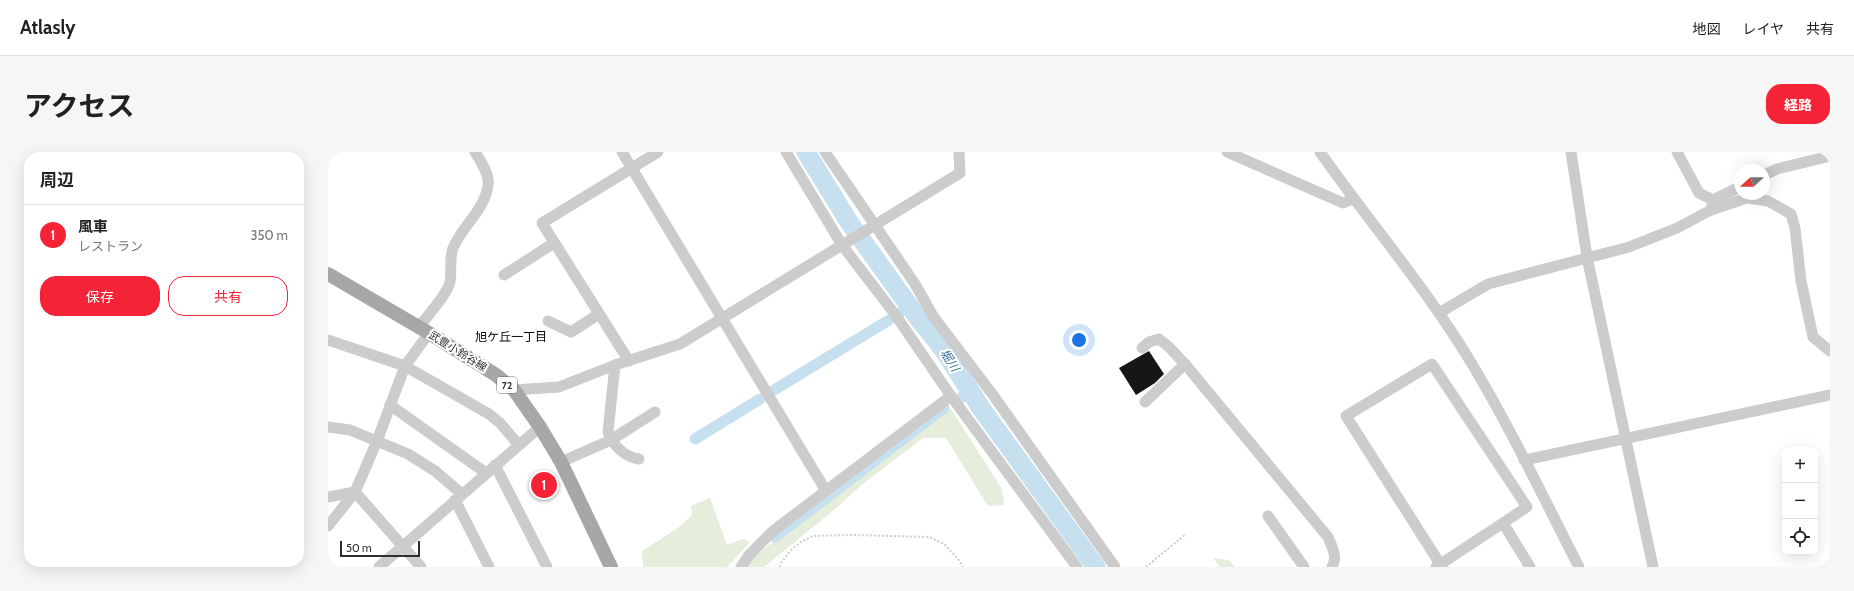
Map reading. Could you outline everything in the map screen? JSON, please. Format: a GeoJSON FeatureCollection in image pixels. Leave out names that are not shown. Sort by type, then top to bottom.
{"type":"FeatureCollection","features":[{"type":"Feature","properties":{"kind":"main road","name":"武豊小鈴谷線"},"geometry":{"type":"LineString","coordinates":[[328,274],[424,330],[496,375],[514,390],[540,427],[561,462],[611,567]]}},
{"type":"Feature","properties":{"kind":"street"},"geometry":{"type":"LineString","coordinates":[[328,526],[355,492],[404,366],[450,283],[452,250],[462,231],[484,202],[489,184],[482,164],[474,152]]}},
{"type":"Feature","properties":{"kind":"street"},"geometry":{"type":"LineString","coordinates":[[622,152],[826,491]]}},
{"type":"Feature","properties":{"kind":"street"},"geometry":{"type":"LineString","coordinates":[[629,361],[542,223],[658,152]]}},
{"type":"Feature","properties":{"kind":"street"},"geometry":{"type":"LineString","coordinates":[[786,152],[842,245],[894,313],[951,396],[1077,567]]}},
{"type":"Feature","properties":{"kind":"street"},"geometry":{"type":"LineString","coordinates":[[825,152],[874,226],[915,284],[933,316],[994,395],[1115,567]]}},
{"type":"Feature","properties":{"kind":"street"},"geometry":{"type":"LineString","coordinates":[[514,390],[559,387],[615,365],[680,344],[960,173],[959,152]]}},
{"type":"Feature","properties":{"kind":"street"},"geometry":{"type":"LineString","coordinates":[[1227,152],[1343,204],[1353,199]]}},
{"type":"Feature","properties":{"kind":"street"},"geometry":{"type":"LineString","coordinates":[[1320,152],[1353,199],[1439,313],[1472,364],[1524,460],[1579,567]]}},
{"type":"Feature","properties":{"kind":"street"},"geometry":{"type":"LineString","coordinates":[[1571,152],[1587,257],[1624,438],[1653,567]]}},
{"type":"Feature","properties":{"kind":"street"},"geometry":{"type":"LineString","coordinates":[[1677,152],[1699,193],[1712,205]]}},
{"type":"Feature","properties":{"kind":"street"},"geometry":{"type":"LineString","coordinates":[[1770,172],[1777,169],[1830,156]]}},
{"type":"Feature","properties":{"kind":"street"},"geometry":{"type":"LineString","coordinates":[[1439,313],[1488,284],[1636,244],[1677,228],[1734,191]]}},
{"type":"Feature","properties":{"kind":"street"},"geometry":{"type":"LineString","coordinates":[[1712,205],[1747,198],[1768,201],[1791,214],[1795,228],[1801,281],[1813,337],[1830,351]]}},
{"type":"Feature","properties":{"kind":"street"},"geometry":{"type":"LineString","coordinates":[[504,275],[554,243]]}},
{"type":"Feature","properties":{"kind":"street"},"geometry":{"type":"LineString","coordinates":[[548,321],[571,332],[599,314]]}},
{"type":"Feature","properties":{"kind":"street"},"geometry":{"type":"LineString","coordinates":[[1142,348],[1150,342],[1159,339],[1185,364],[1328,538],[1334,551],[1335,562],[1332,567]]}},
{"type":"Feature","properties":{"kind":"street"},"geometry":{"type":"LineString","coordinates":[[328,340],[404,366],[488,414],[500,423],[519,445]]}},
{"type":"Feature","properties":{"kind":"street"},"geometry":{"type":"LineString","coordinates":[[1145,402],[1185,364]]}},
{"type":"Feature","properties":{"kind":"street"},"geometry":{"type":"LineString","coordinates":[[1432,364],[1527,507],[1440,566],[1346,416],[1432,364]]}},
{"type":"Feature","properties":{"kind":"street"},"geometry":{"type":"LineString","coordinates":[[615,365],[608,432],[611,440],[630,458],[639,459]]}},
{"type":"Feature","properties":{"kind":"street"},"geometry":{"type":"LineString","coordinates":[[1524,460],[1830,395]]}},
{"type":"Feature","properties":{"kind":"street"},"geometry":{"type":"LineString","coordinates":[[741,567],[749,555],[773,531],[951,396]]}},
{"type":"Feature","properties":{"kind":"street"},"geometry":{"type":"LineString","coordinates":[[390,405],[486,473]]}},
{"type":"Feature","properties":{"kind":"street"},"geometry":{"type":"LineString","coordinates":[[561,462],[611,440],[655,412]]}},
{"type":"Feature","properties":{"kind":"street"},"geometry":{"type":"LineString","coordinates":[[328,427],[350,430],[408,454],[435,471],[459,497],[489,567]]}},
{"type":"Feature","properties":{"kind":"street"},"geometry":{"type":"LineString","coordinates":[[379,567],[402,545],[540,427]]}},
{"type":"Feature","properties":{"kind":"street"},"geometry":{"type":"LineString","coordinates":[[495,465],[547,567]]}},
{"type":"Feature","properties":{"kind":"street"},"geometry":{"type":"LineString","coordinates":[[328,497],[355,492]]}},
{"type":"Feature","properties":{"kind":"street"},"geometry":{"type":"LineString","coordinates":[[355,492],[420,567]]}},
{"type":"Feature","properties":{"kind":"street"},"geometry":{"type":"LineString","coordinates":[[1268,516],[1304,567]]}},
{"type":"Feature","properties":{"kind":"street"},"geometry":{"type":"LineString","coordinates":[[1503,524],[1530,567]]}},
{"type":"Feature","properties":{"kind":"path"},"geometry":{"type":"LineString","coordinates":[[1146,567],[1186,534]]}},
{"type":"Feature","properties":{"kind":"path"},"geometry":{"type":"LineString","coordinates":[[780,567],[781,563],[792,549],[801,542],[813,536],[854,535],[929,537],[944,544],[958,559],[963,567]]}},
{"type":"Feature","properties":{"kind":"green space"},"geometry":{"type":"Polygon","coordinates":[[[951,409],[1002,489],[1004,505],[988,506],[946,438],[923,438],[864,483],[834,510],[764,567],[747,567],[752,559],[793,525],[935,416],[951,409]]]}},
{"type":"Feature","properties":{"kind":"green space"},"geometry":{"type":"Polygon","coordinates":[[[710,498],[727,545],[743,539],[750,542],[727,567],[643,567],[642,551],[678,528],[692,515],[691,506],[710,498]]]}},
{"type":"Feature","properties":{"kind":"green space"},"geometry":{"type":"Polygon","coordinates":[[[1213,558],[1229,560],[1235,567],[1220,567],[1213,558]]]}},
{"type":"Feature","properties":{"kind":"building"},"geometry":{"type":"Polygon","coordinates":[[[1149,351],[1164,374],[1155,383],[1136,395],[1119,368],[1149,351]]]}},
{"type":"Feature","properties":{"kind":"waterway","name":"堀川"},"geometry":{"type":"LineString","coordinates":[[806,152],[849,222],[918,318],[943,349],[983,411],[1096,567]]}},
{"type":"Feature","properties":{"kind":"waterway"},"geometry":{"type":"LineString","coordinates":[[900,313],[909,305]]}},
{"type":"Feature","properties":{"kind":"waterway"},"geometry":{"type":"LineString","coordinates":[[774,390],[889,320]]}},
{"type":"Feature","properties":{"kind":"waterway"},"geometry":{"type":"LineString","coordinates":[[959,399],[970,392]]}},
{"type":"Feature","properties":{"kind":"waterway"},"geometry":{"type":"LineString","coordinates":[[695,439],[760,399]]}},
{"type":"Feature","properties":{"kind":"waterway"},"geometry":{"type":"LineString","coordinates":[[775,537],[944,408]]}},
{"type":"Feature","properties":{"kind":"place","name":"風車"},"geometry":{"type":"Point","coordinates":[544,485]}},
{"type":"Feature","properties":{"kind":"district","name":"旭ケ丘一丁目"},"geometry":{"type":"Point","coordinates":[511,336]}}]}
